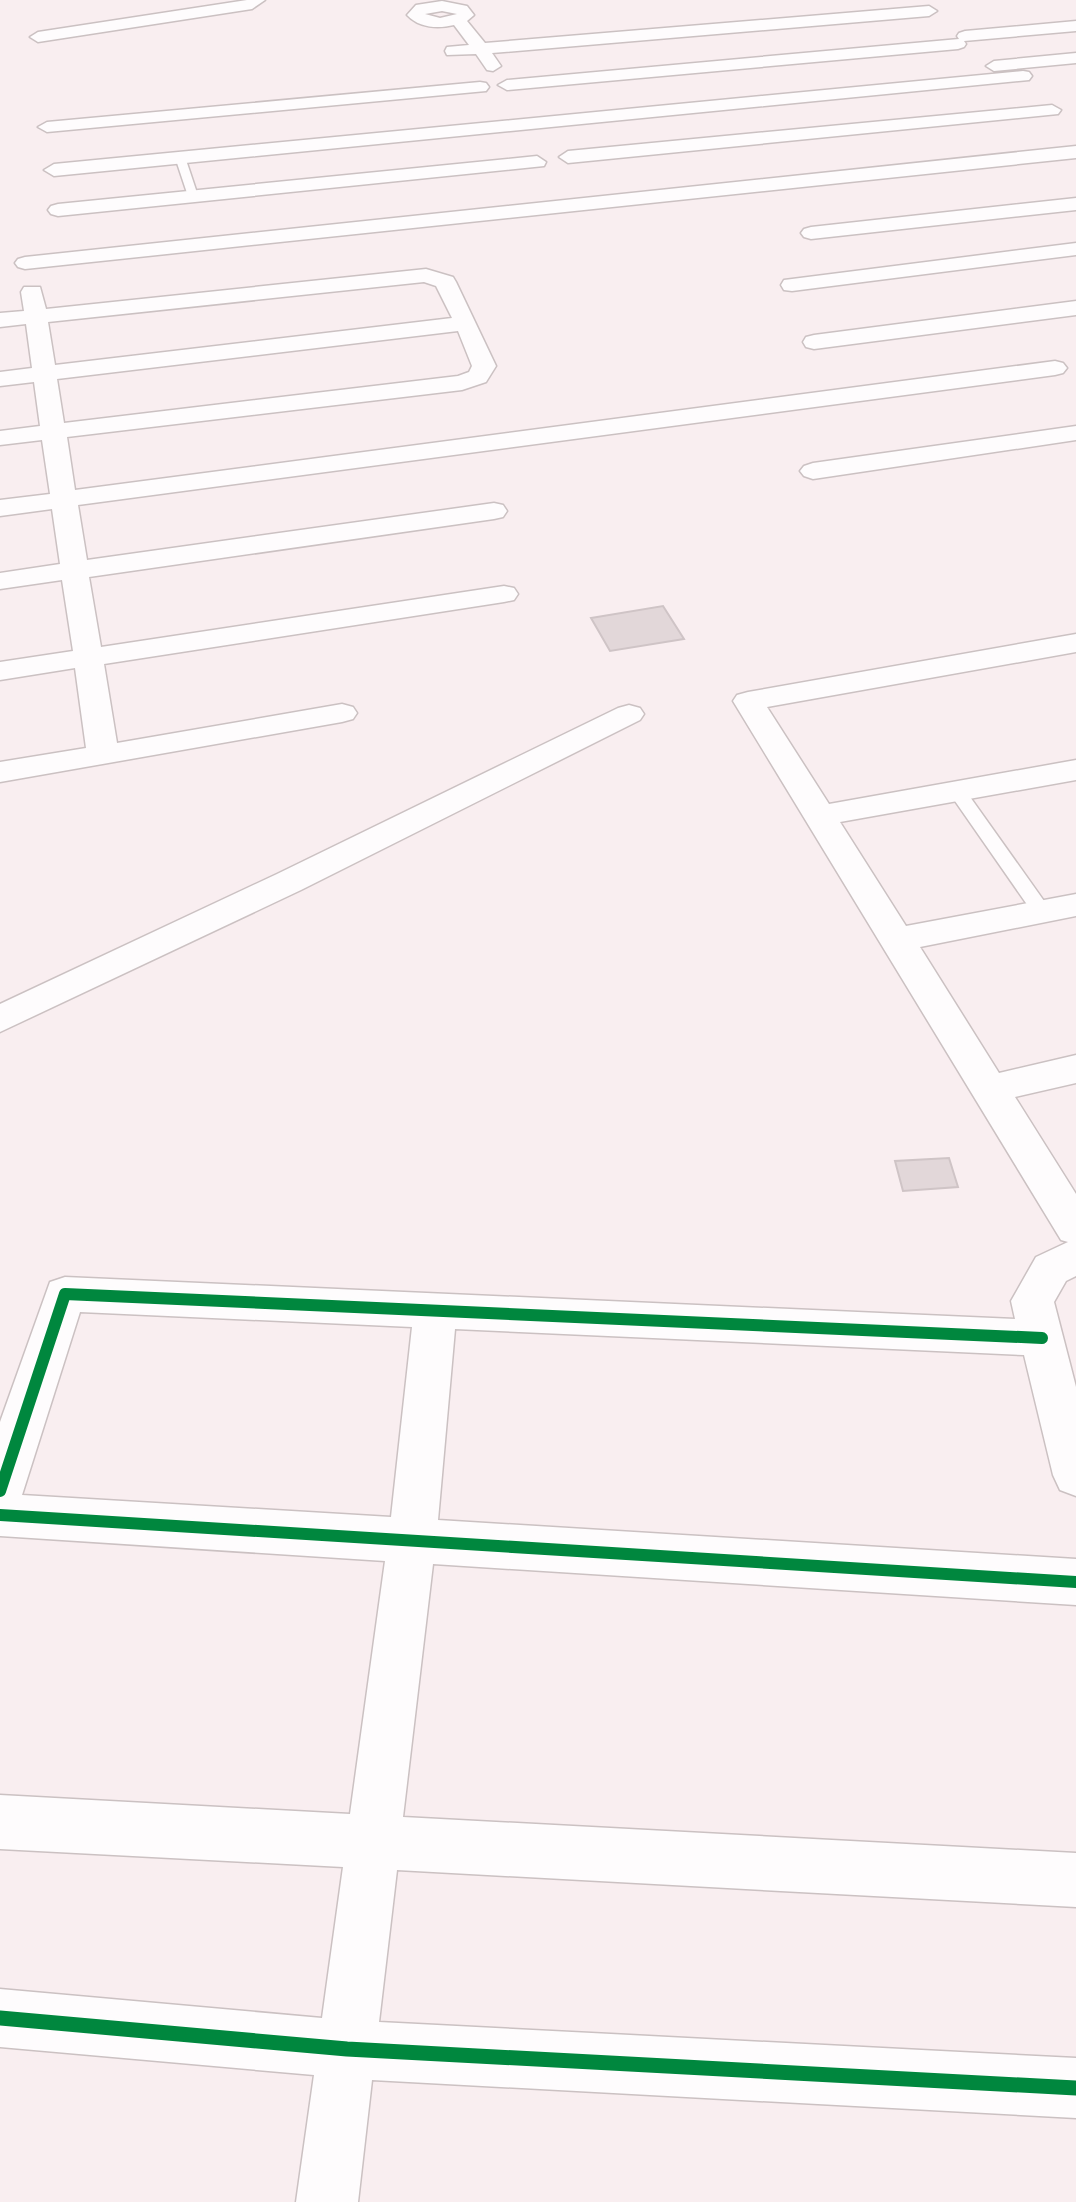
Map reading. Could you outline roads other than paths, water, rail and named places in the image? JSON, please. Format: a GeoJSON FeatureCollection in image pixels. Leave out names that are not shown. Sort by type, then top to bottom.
{"type":"FeatureCollection","features":[{"type":"Feature","properties":{"kind":"street"},"geometry":{"type":"LineString","coordinates":[[38,37],[252,4],[257,0]]}},
{"type":"Feature","properties":{"kind":"street"},"geometry":{"type":"LineString","coordinates":[[897,0],[926,16],[1019,80]]}},
{"type":"Feature","properties":{"kind":"street"},"geometry":{"type":"LineString","coordinates":[[423,10],[455,9],[507,85],[602,200]]}},
{"type":"Feature","properties":{"kind":"street"},"geometry":{"type":"LineString","coordinates":[[423,10],[537,162],[565,204]]}},
{"type":"Feature","properties":{"kind":"street"},"geometry":{"type":"LineString","coordinates":[[453,51],[926,16]]}},
{"type":"Feature","properties":{"kind":"street"},"geometry":{"type":"LineString","coordinates":[[54,170],[507,125],[1019,80],[1076,26]]}},
{"type":"Feature","properties":{"kind":"street"},"geometry":{"type":"LineString","coordinates":[[568,158],[725,143],[1019,80],[1076,58]]}},
{"type":"Feature","properties":{"kind":"street"},"geometry":{"type":"LineString","coordinates":[[507,85],[1019,80]]}},
{"type":"Feature","properties":{"kind":"street"},"geometry":{"type":"LineString","coordinates":[[47,127],[480,87]]}},
{"type":"Feature","properties":{"kind":"street"},"geometry":{"type":"LineString","coordinates":[[692,108],[725,143]]}},
{"type":"Feature","properties":{"kind":"street"},"geometry":{"type":"LineString","coordinates":[[340,142],[361,179]]}},
{"type":"Feature","properties":{"kind":"street"},"geometry":{"type":"LineString","coordinates":[[103,755],[37,316],[13,265],[602,200],[1076,152]]}},
{"type":"Feature","properties":{"kind":"street"},"geometry":{"type":"LineString","coordinates":[[58,210],[537,162]]}},
{"type":"Feature","properties":{"kind":"street"},"geometry":{"type":"LineString","coordinates":[[875,275],[853,253],[821,232],[1076,204]]}},
{"type":"Feature","properties":{"kind":"street"},"geometry":{"type":"LineString","coordinates":[[1013,211],[1038,231],[1069,250]]}},
{"type":"Feature","properties":{"kind":"street"},"geometry":{"type":"LineString","coordinates":[[792,285],[1069,250]]}},
{"type":"Feature","properties":{"kind":"street"},"geometry":{"type":"LineString","coordinates":[[0,320],[426,275],[445,282],[484,366],[478,377],[462,383],[0,438]]}},
{"type":"Feature","properties":{"kind":"street"},"geometry":{"type":"LineString","coordinates":[[814,342],[1076,308]]}},
{"type":"Feature","properties":{"kind":"street"},"geometry":{"type":"LineString","coordinates":[[1002,318],[1020,334]]}},
{"type":"Feature","properties":{"kind":"street"},"geometry":{"type":"LineString","coordinates":[[0,379],[466,323]]}},
{"type":"Feature","properties":{"kind":"street"},"geometry":{"type":"LineString","coordinates":[[0,508],[1054,367]]}},
{"type":"Feature","properties":{"kind":"street"},"geometry":{"type":"LineString","coordinates":[[813,471],[1076,433]]}},
{"type":"Feature","properties":{"kind":"street"},"geometry":{"type":"LineString","coordinates":[[0,581],[494,511]]}},
{"type":"Feature","properties":{"kind":"street"},"geometry":{"type":"LineString","coordinates":[[0,671],[503,594]]}},
{"type":"Feature","properties":{"kind":"street"},"geometry":{"type":"LineString","coordinates":[[1076,643],[748,701],[1076,1228]]}},
{"type":"Feature","properties":{"kind":"street"},"geometry":{"type":"LineString","coordinates":[[0,772],[342,713]]}},
{"type":"Feature","properties":{"kind":"street"},"geometry":{"type":"LineString","coordinates":[[0,1019],[289,883],[629,714]]}},
{"type":"Feature","properties":{"kind":"street"},"geometry":{"type":"LineString","coordinates":[[819,816],[1076,770]]}},
{"type":"Feature","properties":{"kind":"street"},"geometry":{"type":"LineString","coordinates":[[897,940],[1076,905]]}},
{"type":"Feature","properties":{"kind":"street"},"geometry":{"type":"LineString","coordinates":[[989,1089],[1076,1069]]}},
{"type":"Feature","properties":{"kind":"street"},"geometry":{"type":"LineString","coordinates":[[1076,1256],[1051,1269],[1032,1301],[1076,1475]]}},
{"type":"Feature","properties":{"kind":"street"},"geometry":{"type":"LineString","coordinates":[[0,1491],[65,1294],[1042,1338]]}},
{"type":"Feature","properties":{"kind":"street"},"geometry":{"type":"LineString","coordinates":[[327,2202],[412,1541],[435,1311]]}},
{"type":"Feature","properties":{"kind":"street"},"geometry":{"type":"LineString","coordinates":[[0,1515],[1076,1582]]}},
{"type":"Feature","properties":{"kind":"street"},"geometry":{"type":"LineString","coordinates":[[0,1822],[1076,1880]]}},
{"type":"Feature","properties":{"kind":"street"},"geometry":{"type":"LineString","coordinates":[[0,2018],[347,2049],[1076,2088]]}},
{"type":"Feature","properties":{"kind":"lane"},"geometry":{"type":"LineString","coordinates":[[180,157],[193,196]]}},
{"type":"Feature","properties":{"kind":"lane"},"geometry":{"type":"LineString","coordinates":[[957,791],[1042,912]]}}]}
